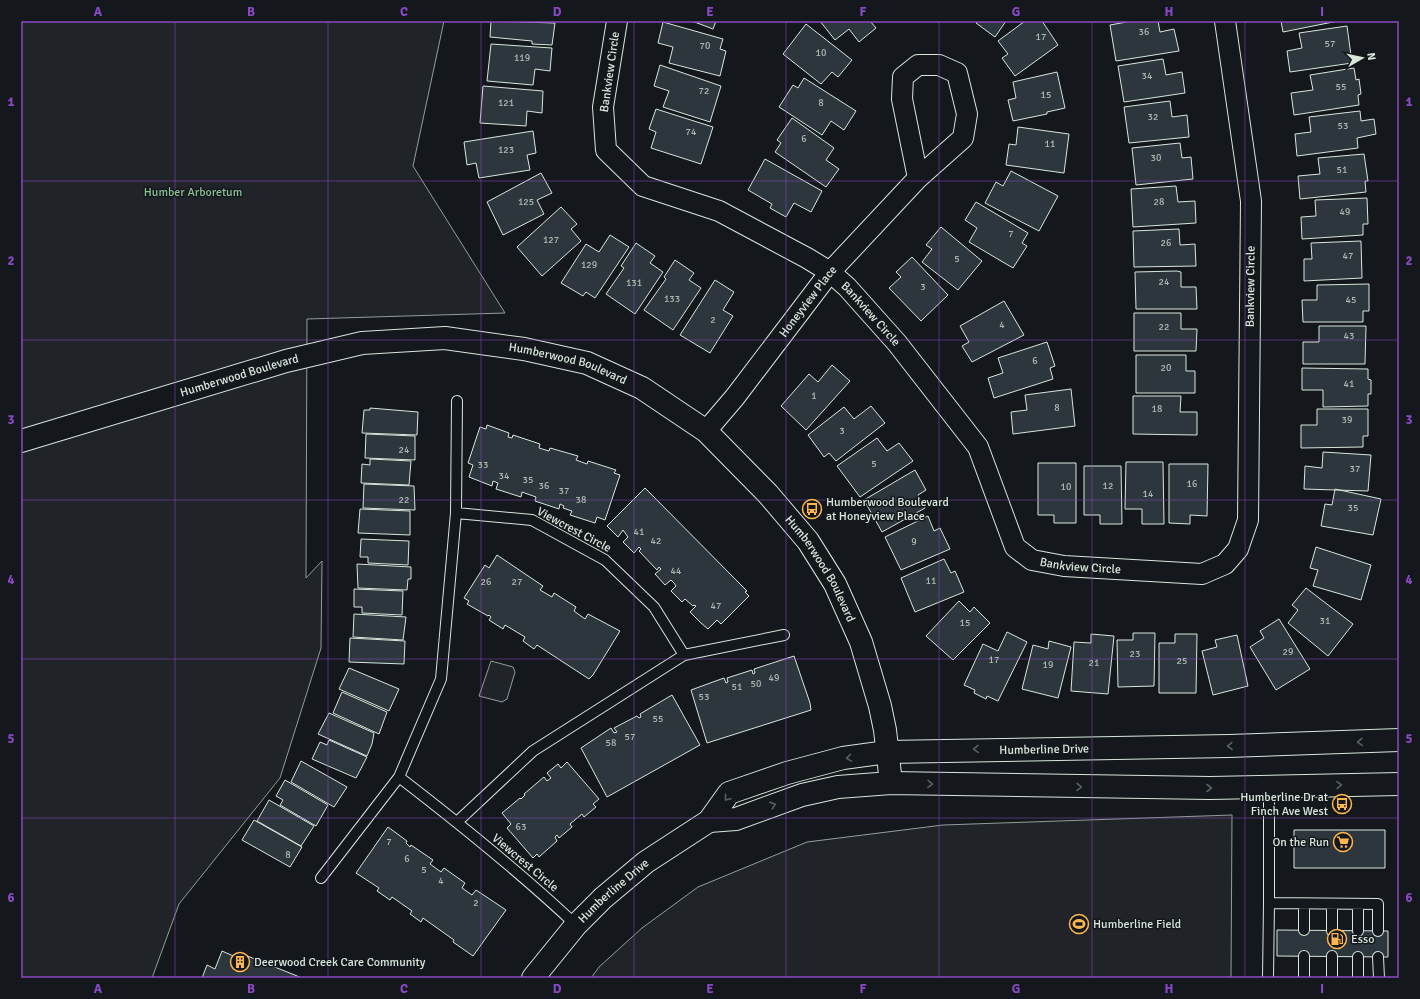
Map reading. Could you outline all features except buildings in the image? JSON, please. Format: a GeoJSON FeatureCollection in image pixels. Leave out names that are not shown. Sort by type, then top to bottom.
{"type":"FeatureCollection","features":[{"type":"Feature","properties":{"kind":"street","name":"Bankview Circle"},"geometry":{"type":"LineString","coordinates":[[617,21],[603,107],[606,150],[643,186],[719,211],[807,258],[830,272],[847,287],[897,342],[978,447],[1015,547],[1032,560],[1064,566],[1202,574],[1225,564],[1238,549],[1248,520],[1252,201],[1225,21]]}},
{"type":"Feature","properties":{"kind":"street","name":"Honeyview Place"},"geometry":{"type":"LineString","coordinates":[[706,431],[735,397],[830,272],[918,178],[963,138],[967,114],[957,74],[939,64],[918,64],[903,77],[902,99],[918,178]]}},
{"type":"Feature","properties":{"kind":"street","name":"Humberwood Boulevard"},"geometry":{"type":"LineString","coordinates":[[21,441],[286,361],[362,343],[445,338],[524,349],[587,363],[642,388],[706,431],[768,494],[808,541],[835,584],[861,642],[880,706],[891,782]]}},
{"type":"Feature","properties":{"kind":"street","name":"Humberline Drive"},"geometry":{"type":"LineString","coordinates":[[533,978],[576,925],[603,898],[646,862],[709,821],[729,793],[794,771],[843,758],[887,752],[1221,746],[1399,740]]}},
{"type":"Feature","properties":{"kind":"street","name":"Humberline Drive"},"geometry":{"type":"LineString","coordinates":[[709,821],[736,819],[802,795],[838,787],[891,782],[1210,788],[1399,784]]}},
{"type":"Feature","properties":{"kind":"lane"},"geometry":{"type":"LineString","coordinates":[[321,878],[399,777],[441,679],[456,513],[457,401]]}},
{"type":"Feature","properties":{"kind":"lane","name":"Viewcrest Circle"},"geometry":{"type":"LineString","coordinates":[[456,513],[532,520],[605,560],[654,607],[684,655]]}},
{"type":"Feature","properties":{"kind":"lane"},"geometry":{"type":"LineString","coordinates":[[457,822],[532,751],[684,655],[784,635]]}},
{"type":"Feature","properties":{"kind":"lane","name":"Viewcrest Circle"},"geometry":{"type":"LineString","coordinates":[[399,777],[457,822],[546,897],[576,925]]}},
{"type":"Feature","properties":{"kind":"lane"},"geometry":{"type":"LineString","coordinates":[[1268,978],[1269,787]]}},
{"type":"Feature","properties":{"kind":"lane"},"geometry":{"type":"LineString","coordinates":[[1269,903],[1378,904],[1378,931]]}},
{"type":"Feature","properties":{"kind":"lane"},"geometry":{"type":"LineString","coordinates":[[1304,904],[1304,930]]}},
{"type":"Feature","properties":{"kind":"lane"},"geometry":{"type":"LineString","coordinates":[[1332,904],[1332,930]]}},
{"type":"Feature","properties":{"kind":"lane"},"geometry":{"type":"LineString","coordinates":[[1358,904],[1358,931]]}},
{"type":"Feature","properties":{"kind":"lane"},"geometry":{"type":"LineString","coordinates":[[1304,956],[1304,978]]}},
{"type":"Feature","properties":{"kind":"lane"},"geometry":{"type":"LineString","coordinates":[[1332,956],[1332,978]]}},
{"type":"Feature","properties":{"kind":"lane"},"geometry":{"type":"LineString","coordinates":[[1358,957],[1358,978]]}},
{"type":"Feature","properties":{"kind":"lane"},"geometry":{"type":"LineString","coordinates":[[1378,957],[1379,978]]}},
{"type":"Feature","properties":{"kind":"green space","name":"Humber Arboretum"},"geometry":{"type":"Polygon","coordinates":[[[21,21],[444,21],[413,166],[505,313],[307,319],[306,578],[322,561],[321,648],[280,778],[179,904],[152,978],[21,978],[21,21]]]}},
{"type":"Feature","properties":{"kind":"green space"},"geometry":{"type":"Polygon","coordinates":[[[491,661],[513,667],[515,672],[507,699],[502,702],[479,696],[491,661]]]}},
{"type":"Feature","properties":{"kind":"green space"},"geometry":{"type":"Polygon","coordinates":[[[1232,815],[1231,978],[591,978],[599,967],[642,928],[698,887],[807,842],[943,825],[1232,815]]]}},
{"type":"Feature","properties":{"kind":"place","name":"Humberwood Boulevard at Honeyview Place"},"geometry":{"type":"Point","coordinates":[812,509]}},
{"type":"Feature","properties":{"kind":"place","name":"Humberline Dr at Finch Ave West"},"geometry":{"type":"Point","coordinates":[1342,804]}},
{"type":"Feature","properties":{"kind":"place","name":"On the Run"},"geometry":{"type":"Point","coordinates":[1343,842]}},
{"type":"Feature","properties":{"kind":"place","name":"Humberline Field"},"geometry":{"type":"Point","coordinates":[1079,924]}},
{"type":"Feature","properties":{"kind":"place","name":"Esso"},"geometry":{"type":"Point","coordinates":[1337,939]}},
{"type":"Feature","properties":{"kind":"place","name":"Deerwood Creek Care Community"},"geometry":{"type":"Point","coordinates":[240,962]}}]}
